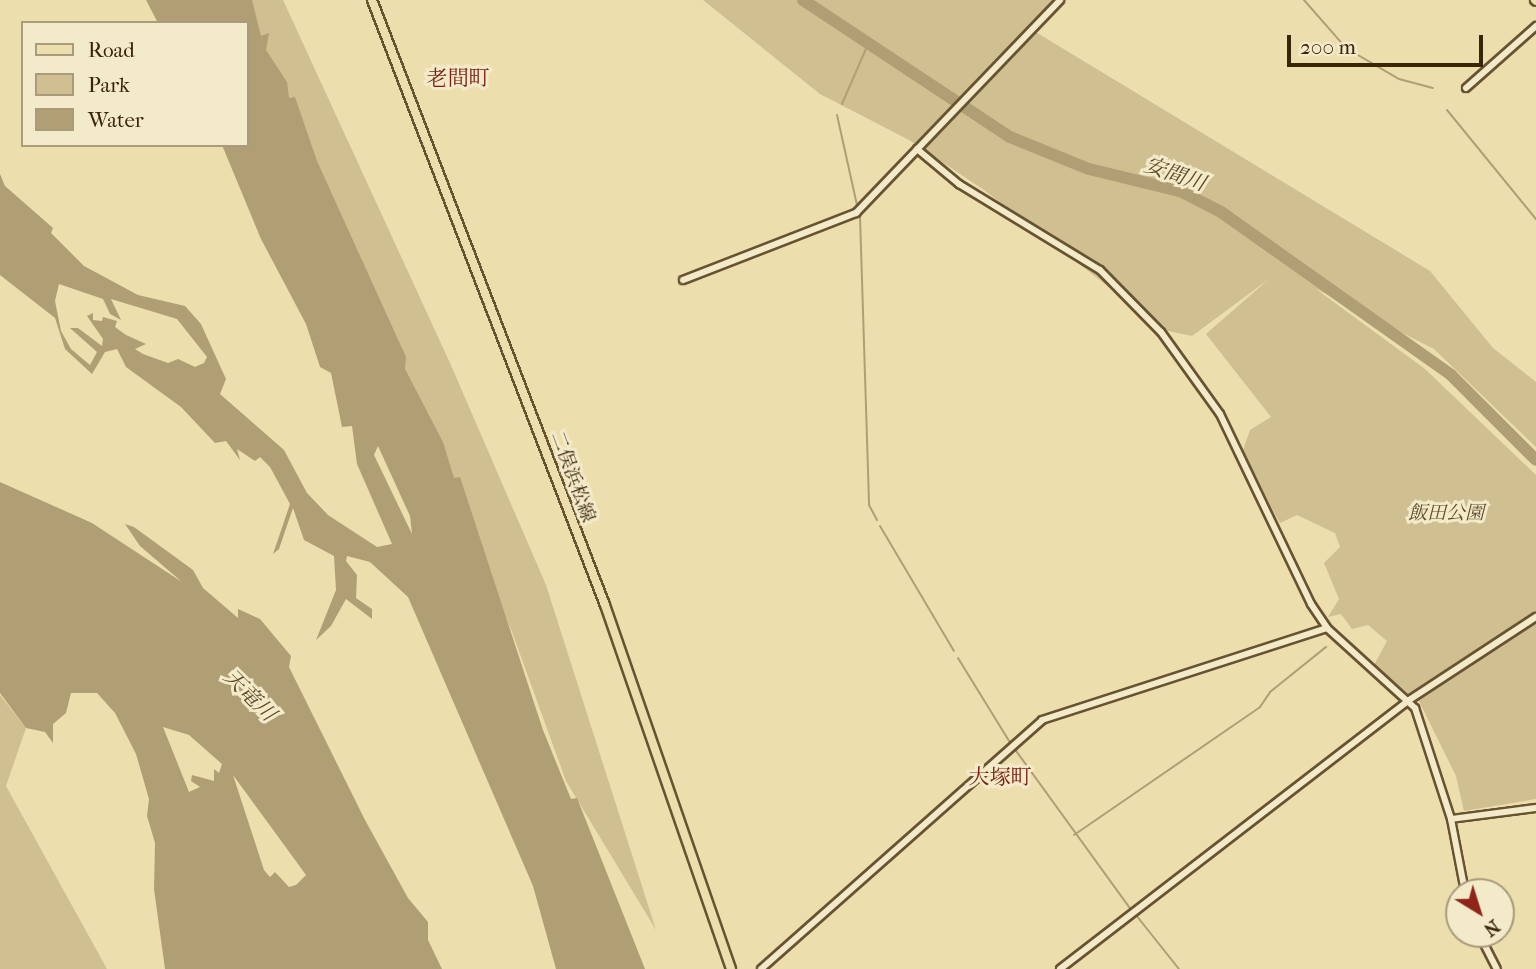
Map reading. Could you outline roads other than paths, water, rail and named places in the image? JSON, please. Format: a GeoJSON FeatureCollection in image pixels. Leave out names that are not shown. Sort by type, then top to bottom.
{"type":"FeatureCollection","features":[{"type":"Feature","properties":{"kind":"main road","name":"二俣浜松線"},"geometry":{"type":"LineString","coordinates":[[372,0],[605,605],[731,969]]}},
{"type":"Feature","properties":{"kind":"street"},"geometry":{"type":"LineString","coordinates":[[683,280],[856,213],[1058,0]]}},
{"type":"Feature","properties":{"kind":"street"},"geometry":{"type":"LineString","coordinates":[[1466,88],[1536,26]]}},
{"type":"Feature","properties":{"kind":"street"},"geometry":{"type":"LineString","coordinates":[[917,149],[959,184],[1100,270],[1149,317],[1220,414],[1311,604],[1327,628],[1409,700],[1451,819],[1462,878]]}},
{"type":"Feature","properties":{"kind":"street"},"geometry":{"type":"LineString","coordinates":[[1060,969],[1409,700],[1536,617]]}},
{"type":"Feature","properties":{"kind":"street"},"geometry":{"type":"LineString","coordinates":[[761,969],[1042,720],[1327,628]]}},
{"type":"Feature","properties":{"kind":"street"},"geometry":{"type":"LineString","coordinates":[[1451,819],[1536,808]]}},
{"type":"Feature","properties":{"kind":"street"},"geometry":{"type":"LineString","coordinates":[[1486,948],[1497,969]]}},
{"type":"Feature","properties":{"kind":"water"},"geometry":{"type":"Polygon","coordinates":[[[146,0],[252,0],[261,36],[269,33],[266,50],[287,82],[289,98],[295,97],[317,161],[406,357],[405,369],[443,442],[454,478],[460,477],[543,730],[571,799],[577,798],[645,969],[556,969],[533,886],[408,597],[370,562],[347,556],[346,561],[357,575],[356,598],[372,609],[372,619],[346,599],[331,626],[316,640],[336,590],[334,556],[304,540],[293,508],[279,549],[273,554],[290,504],[270,467],[260,457],[255,461],[237,449],[240,460],[226,441],[215,443],[181,407],[126,367],[117,349],[105,352],[92,374],[65,349],[55,318],[0,275],[0,174],[5,186],[53,228],[51,233],[84,266],[138,295],[185,306],[201,324],[226,379],[220,394],[284,450],[307,493],[328,515],[377,547],[392,544],[357,464],[352,426],[342,427],[331,373],[320,367],[306,324],[261,239],[223,147],[248,147],[248,21],[157,21],[146,0]],[[59,284],[55,301],[61,331],[71,349],[90,365],[97,352],[70,328],[78,328],[102,346],[103,339],[87,316],[93,313],[93,320],[102,321],[103,317],[117,321],[115,327],[146,344],[135,349],[143,354],[168,363],[178,359],[195,367],[204,363],[207,357],[177,319],[111,299],[121,320],[110,314],[103,299],[59,284]],[[378,446],[374,455],[412,534],[410,516],[378,446]]]}},
{"type":"Feature","properties":{"kind":"water","name":"天竜川"},"geometry":{"type":"Polygon","coordinates":[[[0,482],[92,523],[182,582],[140,546],[125,524],[134,527],[193,570],[203,588],[238,618],[238,609],[260,619],[291,656],[289,667],[365,820],[408,898],[428,922],[428,940],[442,969],[165,969],[154,889],[155,843],[147,816],[149,799],[136,754],[115,713],[97,693],[71,693],[66,713],[53,724],[53,743],[45,732],[26,728],[0,693],[0,482]],[[163,727],[189,792],[200,787],[191,781],[192,775],[214,781],[214,769],[219,773],[222,764],[189,735],[163,727]],[[233,775],[264,870],[270,877],[275,872],[289,887],[296,885],[306,875],[233,775]]]}},
{"type":"Feature","properties":{"kind":"waterway","name":"安間川"},"geometry":{"type":"LineString","coordinates":[[803,0],[1010,137],[1089,169],[1180,191],[1221,212],[1451,375],[1536,460]]}},
{"type":"Feature","properties":{"kind":"waterway"},"geometry":{"type":"LineString","coordinates":[[1304,0],[1346,48],[1399,79],[1433,88]]}},
{"type":"Feature","properties":{"kind":"waterway"},"geometry":{"type":"LineString","coordinates":[[842,104],[869,42]]}},
{"type":"Feature","properties":{"kind":"waterway"},"geometry":{"type":"LineString","coordinates":[[1447,110],[1536,219]]}},
{"type":"Feature","properties":{"kind":"waterway"},"geometry":{"type":"LineString","coordinates":[[837,115],[857,205]]}},
{"type":"Feature","properties":{"kind":"waterway"},"geometry":{"type":"LineString","coordinates":[[860,216],[869,505],[877,520]]}},
{"type":"Feature","properties":{"kind":"waterway"},"geometry":{"type":"LineString","coordinates":[[880,526],[954,651]]}},
{"type":"Feature","properties":{"kind":"waterway"},"geometry":{"type":"LineString","coordinates":[[1074,835],[1260,707],[1270,692],[1326,647]]}},
{"type":"Feature","properties":{"kind":"waterway"},"geometry":{"type":"LineString","coordinates":[[958,658],[1011,744]]}},
{"type":"Feature","properties":{"kind":"waterway"},"geometry":{"type":"LineString","coordinates":[[1014,748],[1132,911]]}},
{"type":"Feature","properties":{"kind":"waterway"},"geometry":{"type":"LineString","coordinates":[[1136,915],[1179,969]]}},
{"type":"Feature","properties":{"kind":"district","name":"老間町"},"geometry":{"type":"Point","coordinates":[458,78]}},
{"type":"Feature","properties":{"kind":"district","name":"大塚町"},"geometry":{"type":"Point","coordinates":[1000,777]}},
{"type":"Feature","properties":{"kind":"park label","name":"飯田公園"},"geometry":{"type":"Point","coordinates":[1446,514]}}]}
